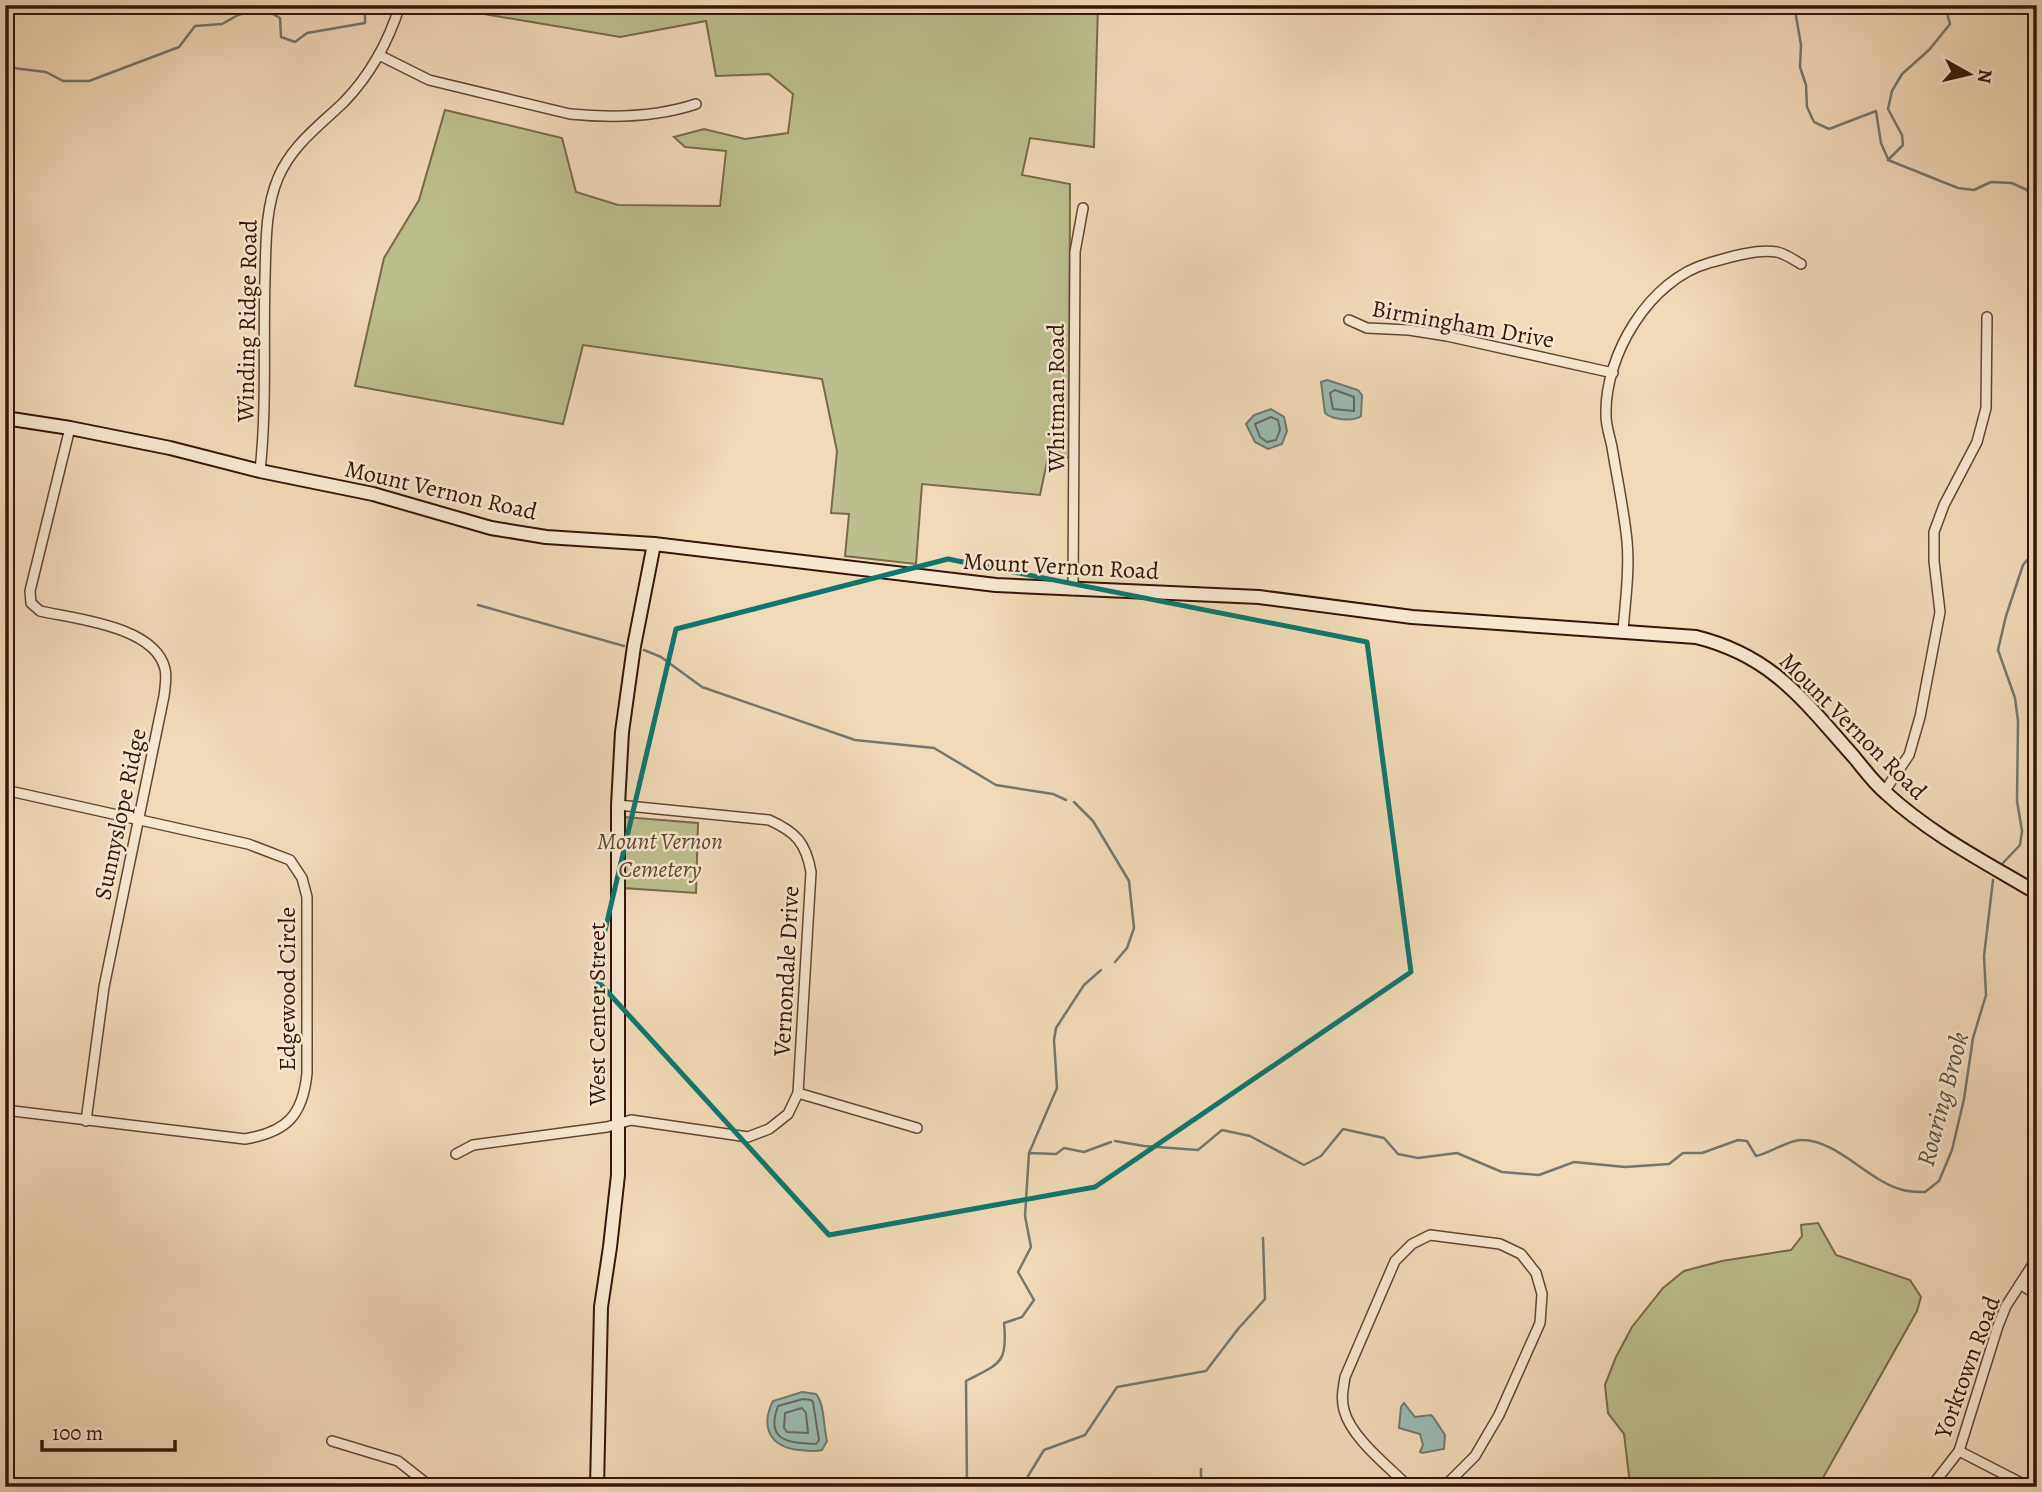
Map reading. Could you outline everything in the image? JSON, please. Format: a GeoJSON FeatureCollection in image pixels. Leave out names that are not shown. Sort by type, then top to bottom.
{"type":"FeatureCollection","features":[{"type":"Feature","properties":{"kind":"main road","name":"Mount Vernon Road"},"geometry":{"type":"LineString","coordinates":[[5,418],[170,448],[260,471],[373,494],[491,528],[546,537],[654,544],[958,581],[1073,590],[1259,597],[1412,617],[1696,637],[1716,642],[1756,660],[1784,680],[1884,792],[1918,821],[2037,893]]}},
{"type":"Feature","properties":{"kind":"main road","name":"West Center Street"},"geometry":{"type":"LineString","coordinates":[[597,1487],[601,1307],[618,1175],[618,806],[622,732],[634,646],[654,544]]}},
{"type":"Feature","properties":{"kind":"street","name":"Winding Ridge Road"},"geometry":{"type":"LineString","coordinates":[[260,471],[264,437],[266,254],[271,198],[287,159],[301,141],[345,100],[379,55],[400,5]]}},
{"type":"Feature","properties":{"kind":"street"},"geometry":{"type":"LineString","coordinates":[[379,55],[429,80],[570,114],[588,116],[675,111],[696,104]]}},
{"type":"Feature","properties":{"kind":"street","name":"Whitman Road"},"geometry":{"type":"LineString","coordinates":[[1073,590],[1075,252],[1083,208]]}},
{"type":"Feature","properties":{"kind":"street"},"geometry":{"type":"LineString","coordinates":[[1622,631],[1628,544],[1606,417],[1613,373],[1636,320],[1654,296],[1676,278],[1699,266],[1750,254],[1776,252],[1801,264]]}},
{"type":"Feature","properties":{"kind":"street"},"geometry":{"type":"LineString","coordinates":[[1884,792],[1909,755],[1920,717],[1940,612],[1934,561],[1934,532],[1944,505],[1977,442],[1986,408],[1987,317]]}},
{"type":"Feature","properties":{"kind":"street","name":"Birmingham Drive"},"geometry":{"type":"LineString","coordinates":[[1349,320],[1367,328],[1409,330],[1447,336],[1613,373]]}},
{"type":"Feature","properties":{"kind":"street","name":"Sunnyslope Ridge"},"geometry":{"type":"LineString","coordinates":[[69,428],[30,591],[32,603],[40,611],[122,629],[154,651],[165,668],[164,696],[104,987],[86,1121]]}},
{"type":"Feature","properties":{"kind":"street","name":"Edgewood Circle"},"geometry":{"type":"LineString","coordinates":[[5,790],[248,844],[290,860],[302,878],[307,898],[305,1095],[297,1114],[283,1126],[265,1136],[245,1139],[5,1110]]}},
{"type":"Feature","properties":{"kind":"street","name":"Vernondale Drive"},"geometry":{"type":"LineString","coordinates":[[456,1154],[473,1145],[496,1140],[607,1127],[631,1120],[748,1137],[769,1129],[788,1114],[798,1093],[811,872],[808,855],[801,842],[790,829],[769,820],[618,806]]}},
{"type":"Feature","properties":{"kind":"street"},"geometry":{"type":"LineString","coordinates":[[798,1093],[917,1128]]}},
{"type":"Feature","properties":{"kind":"street"},"geometry":{"type":"LineString","coordinates":[[1409,1487],[1360,1439],[1344,1413],[1342,1394],[1345,1377],[1395,1261],[1412,1244],[1430,1235],[1500,1244],[1521,1254],[1536,1273],[1542,1294],[1540,1322],[1499,1415],[1475,1456],[1444,1487]]}},
{"type":"Feature","properties":{"kind":"street","name":"Yorktown Road"},"geometry":{"type":"LineString","coordinates":[[1931,1487],[1959,1451],[1998,1326],[2037,1258]]}},
{"type":"Feature","properties":{"kind":"street"},"geometry":{"type":"LineString","coordinates":[[2020,1284],[2037,1295]]}},
{"type":"Feature","properties":{"kind":"street"},"geometry":{"type":"LineString","coordinates":[[332,1441],[398,1461],[431,1487]]}},
{"type":"Feature","properties":{"kind":"street"},"geometry":{"type":"LineString","coordinates":[[1959,1451],[2029,1487]]}},
{"type":"Feature","properties":{"kind":"highlighted area"},"geometry":{"type":"Polygon","coordinates":[[[948,559],[1367,642],[1411,972],[1095,1187],[829,1235],[594,977],[676,629],[948,559]]]}},
{"type":"Feature","properties":{"kind":"green space"},"geometry":{"type":"Polygon","coordinates":[[[409,5],[1098,5],[1094,147],[1030,138],[1022,175],[1070,184],[1069,458],[1048,457],[1040,495],[922,484],[916,564],[845,556],[849,514],[831,513],[837,451],[822,379],[583,345],[563,424],[355,386],[384,258],[419,200],[445,110],[562,138],[576,192],[618,205],[720,206],[726,151],[685,147],[674,137],[704,129],[745,139],[788,133],[793,94],[769,74],[716,76],[706,21],[620,37],[478,13],[408,13],[409,5]]]}},
{"type":"Feature","properties":{"kind":"green space","name":"Mount Vernon Cemetery"},"geometry":{"type":"Polygon","coordinates":[[[624,817],[698,823],[696,893],[623,888],[624,817]]]}},
{"type":"Feature","properties":{"kind":"green space"},"geometry":{"type":"Polygon","coordinates":[[[1818,1223],[1836,1255],[1910,1280],[1921,1297],[1917,1311],[1824,1476],[1816,1487],[1634,1487],[1630,1484],[1624,1434],[1608,1413],[1605,1385],[1632,1327],[1663,1288],[1684,1271],[1722,1261],[1791,1250],[1802,1236],[1801,1225],[1818,1223]]]}},
{"type":"Feature","properties":{"kind":"water"},"geometry":{"type":"Polygon","coordinates":[[[1327,380],[1358,390],[1362,395],[1361,416],[1343,419],[1325,413],[1321,382],[1327,380]]]}},
{"type":"Feature","properties":{"kind":"water"},"geometry":{"type":"Polygon","coordinates":[[[1271,409],[1284,417],[1287,431],[1282,444],[1268,449],[1255,442],[1246,424],[1254,415],[1271,409]]]}},
{"type":"Feature","properties":{"kind":"water"},"geometry":{"type":"Polygon","coordinates":[[[802,1392],[816,1394],[821,1404],[827,1441],[822,1450],[789,1448],[781,1445],[770,1434],[768,1419],[773,1401],[802,1392]]]}},
{"type":"Feature","properties":{"kind":"water"},"geometry":{"type":"Polygon","coordinates":[[[1404,1403],[1415,1417],[1433,1417],[1445,1435],[1444,1449],[1422,1453],[1420,1434],[1399,1428],[1401,1407],[1404,1403]]]}},
{"type":"Feature","properties":{"kind":"waterway"},"geometry":{"type":"LineString","coordinates":[[5,67],[46,72],[63,81],[89,81],[179,47],[195,26],[222,24],[238,15],[262,8],[280,18],[281,37],[295,42],[307,33],[365,23],[365,7],[368,5]]}},
{"type":"Feature","properties":{"kind":"waterway"},"geometry":{"type":"LineString","coordinates":[[426,7],[439,8],[443,5]]}},
{"type":"Feature","properties":{"kind":"waterway","name":"Roaring Brook"},"geometry":{"type":"LineString","coordinates":[[1801,5],[1796,16],[1801,45],[1800,67],[1806,85],[1807,107],[1814,122],[1829,129],[1876,111],[1881,143],[1888,159]]}},
{"type":"Feature","properties":{"kind":"waterway","name":"Roaring Brook"},"geometry":{"type":"LineString","coordinates":[[1949,5],[1947,13],[1950,24],[1929,50],[1902,74],[1892,91],[1888,109],[1902,135],[1903,145],[1888,160],[1958,188],[1974,190],[1991,182],[2012,183],[2027,190],[2037,213]]}},
{"type":"Feature","properties":{"kind":"waterway","name":"Roaring Brook"},"geometry":{"type":"LineString","coordinates":[[2003,863],[2020,845],[2022,831],[2017,801],[2018,721],[2015,698],[1998,650],[2023,565],[2033,553],[2037,555]]}},
{"type":"Feature","properties":{"kind":"waterway"},"geometry":{"type":"LineString","coordinates":[[478,605],[624,646]]}},
{"type":"Feature","properties":{"kind":"waterway"},"geometry":{"type":"LineString","coordinates":[[644,650],[661,657],[702,687],[855,740],[934,748],[996,785],[1053,794],[1066,800]]}},
{"type":"Feature","properties":{"kind":"waterway"},"geometry":{"type":"LineString","coordinates":[[1074,802],[1093,821],[1129,881],[1134,928],[1127,948],[1115,962]]}},
{"type":"Feature","properties":{"kind":"waterway","name":"Roaring Brook"},"geometry":{"type":"LineString","coordinates":[[1115,1141],[1198,1150],[1222,1130],[1250,1136],[1304,1165],[1321,1156],[1343,1129],[1384,1138],[1398,1154],[1418,1158],[1457,1153],[1502,1172],[1539,1175],[1574,1162],[1625,1167],[1669,1164],[1683,1153],[1702,1153],[1738,1140],[1747,1141],[1756,1156],[1802,1140],[1828,1147],[1890,1186],[1906,1191],[1925,1192],[1939,1181],[1952,1150],[1964,1099],[1973,1038],[1986,995],[1984,956],[1993,880]]}},
{"type":"Feature","properties":{"kind":"waterway"},"geometry":{"type":"LineString","coordinates":[[1029,1153],[1057,1088],[1054,1040],[1056,1028],[1084,985],[1101,970]]}},
{"type":"Feature","properties":{"kind":"waterway","name":"Roaring Brook"},"geometry":{"type":"LineString","coordinates":[[967,1487],[966,1381],[999,1361],[1005,1347],[1004,1323],[1022,1317],[1034,1300],[1018,1272],[1031,1247],[1025,1216],[1029,1153],[1056,1154],[1064,1148],[1084,1152],[1111,1142]]}},
{"type":"Feature","properties":{"kind":"waterway"},"geometry":{"type":"LineString","coordinates":[[1014,1487],[1025,1481],[1044,1450],[1085,1435],[1117,1387],[1206,1371],[1265,1299],[1263,1238]]}},
{"type":"Feature","properties":{"kind":"waterway"},"geometry":{"type":"LineString","coordinates":[[1201,1469],[1201,1487]]}}]}
